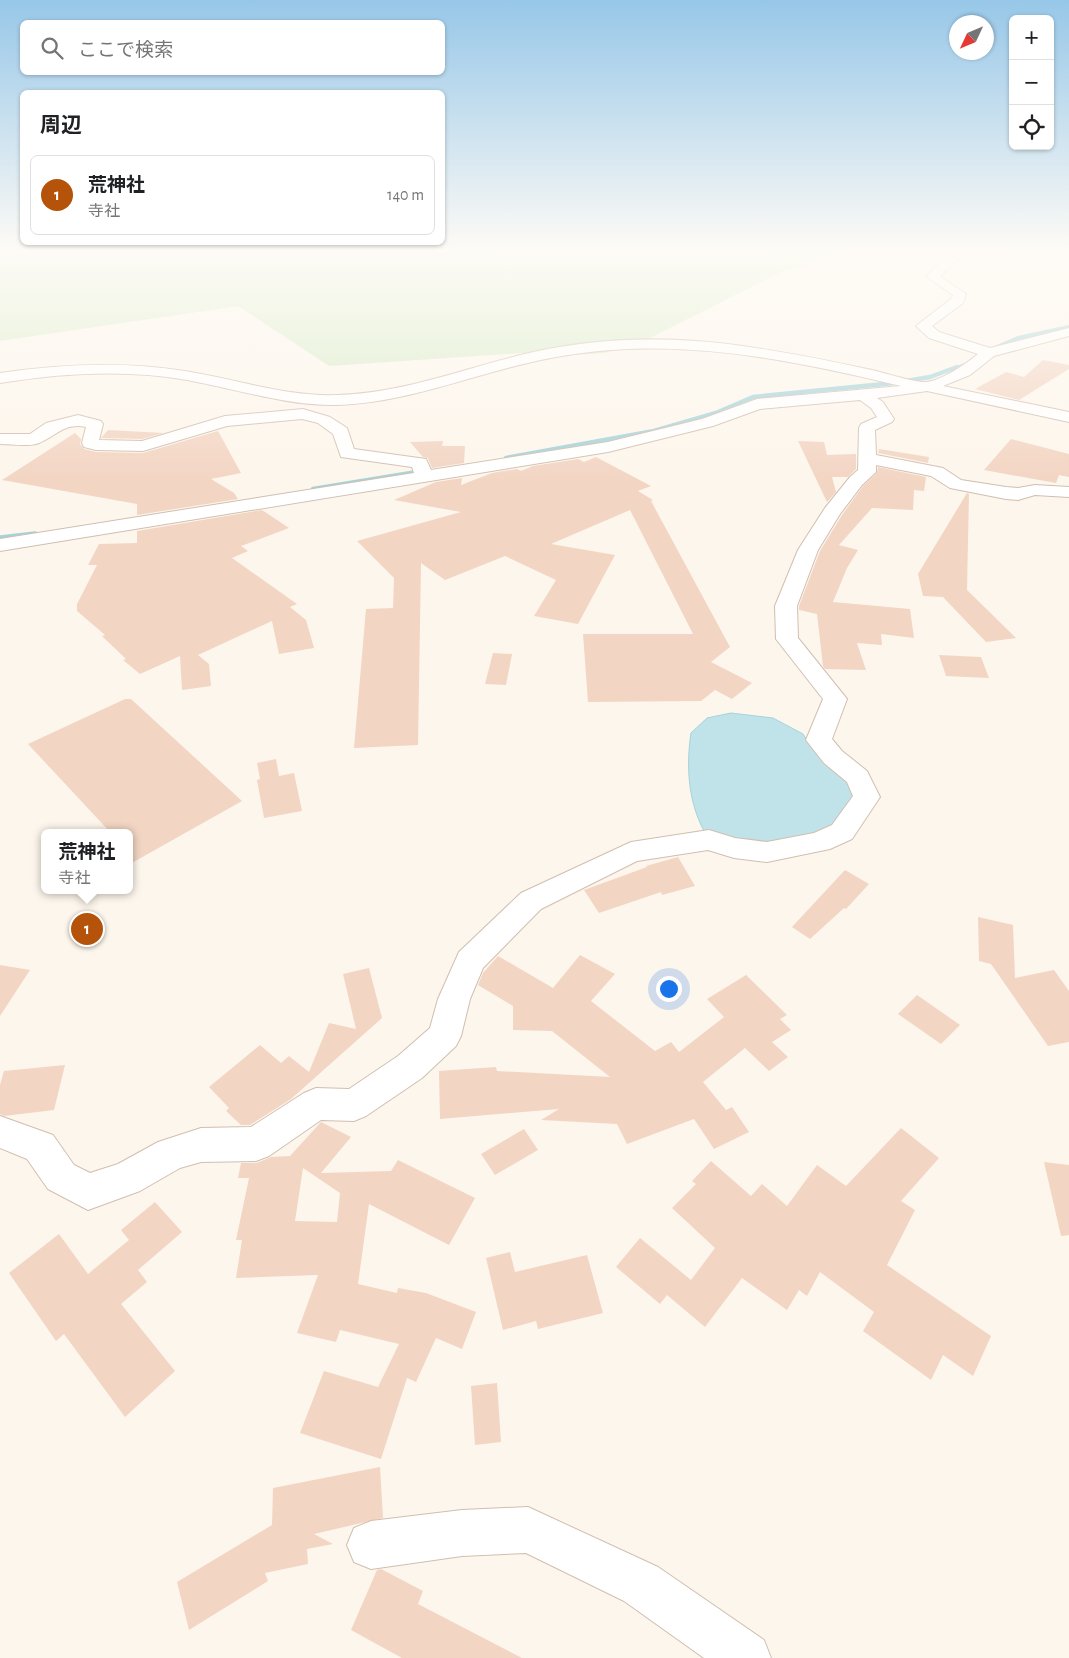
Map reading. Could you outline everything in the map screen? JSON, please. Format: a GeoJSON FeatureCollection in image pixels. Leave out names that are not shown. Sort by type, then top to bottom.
{"type":"FeatureCollection","features":[{"type":"Feature","properties":{"kind":"street"},"geometry":{"type":"LineString","coordinates":[[925,327],[934,335],[989,353]]}},
{"type":"Feature","properties":{"kind":"street"},"geometry":{"type":"LineString","coordinates":[[0,545],[608,447],[707,423],[757,404],[863,395],[926,387],[965,372],[989,353],[1069,332]]}},
{"type":"Feature","properties":{"kind":"street"},"geometry":{"type":"LineString","coordinates":[[0,378],[40,371],[134,368],[185,375],[302,399],[355,400],[391,396],[421,389],[505,364],[543,355],[587,348],[654,343],[705,345],[755,351],[1069,417]]}},
{"type":"Feature","properties":{"kind":"street"},"geometry":{"type":"LineString","coordinates":[[0,1132],[40,1147],[61,1177],[88,1192],[128,1179],[171,1154],[201,1145],[256,1144],[316,1104],[354,1104],[410,1067],[444,1036],[454,999],[470,961],[531,901],[631,852],[710,840],[734,848],[767,852],[820,842],[842,832],[867,797],[858,777],[833,756],[819,740],[835,699],[787,639],[786,606],[808,550],[832,512],[856,482],[867,472],[867,428],[886,419],[876,405],[863,395]]}},
{"type":"Feature","properties":{"kind":"street"},"geometry":{"type":"LineString","coordinates":[[0,439],[34,439],[52,427],[78,420],[95,424],[90,442],[96,445],[143,446],[226,421],[275,415],[303,414],[324,420],[341,432],[346,453],[420,463],[424,476]]}},
{"type":"Feature","properties":{"kind":"street"},"geometry":{"type":"LineString","coordinates":[[867,458],[937,472],[956,484],[1006,493],[1018,494],[1035,490],[1069,492]]}},
{"type":"Feature","properties":{"kind":"street"},"geometry":{"type":"LineString","coordinates":[[371,1545],[462,1533],[528,1530],[641,1584],[746,1658]]}},
{"type":"Feature","properties":{"kind":"green space"},"geometry":{"type":"Polygon","coordinates":[[[0,327],[93,327],[0,341],[0,327]]]}},
{"type":"Feature","properties":{"kind":"green space"},"geometry":{"type":"Polygon","coordinates":[[[270,327],[671,327],[642,342],[604,353],[575,355],[552,351],[329,366],[270,327]]]}},
{"type":"Feature","properties":{"kind":"water"},"geometry":{"type":"Polygon","coordinates":[[[731,713],[773,718],[803,734],[811,746],[841,771],[858,799],[827,832],[780,843],[730,841],[704,831],[695,808],[690,783],[691,733],[707,718],[731,713]]]}},
{"type":"Feature","properties":{"kind":"building"},"geometry":{"type":"Polygon","coordinates":[[[1043,360],[1069,365],[1069,369],[1019,400],[975,389],[1006,372],[1024,377],[1043,360]]]}},
{"type":"Feature","properties":{"kind":"building"},"geometry":{"type":"Polygon","coordinates":[[[108,430],[164,433],[142,439],[101,438],[108,430]]]}},
{"type":"Feature","properties":{"kind":"building"},"geometry":{"type":"Polygon","coordinates":[[[218,431],[241,473],[211,479],[234,493],[238,499],[137,515],[137,504],[2,480],[75,433],[81,439],[80,444],[84,449],[96,452],[143,453],[218,431]]]}},
{"type":"Feature","properties":{"kind":"building"},"geometry":{"type":"Polygon","coordinates":[[[1011,439],[1069,454],[1069,477],[1059,475],[1056,483],[984,470],[1011,439]]]}},
{"type":"Feature","properties":{"kind":"building"},"geometry":{"type":"Polygon","coordinates":[[[443,441],[442,446],[465,446],[464,463],[432,468],[428,458],[423,457],[410,442],[443,441]]]}},
{"type":"Feature","properties":{"kind":"building"},"geometry":{"type":"Polygon","coordinates":[[[798,441],[824,442],[827,455],[856,454],[856,469],[848,477],[832,477],[836,492],[827,502],[798,441]]]}},
{"type":"Feature","properties":{"kind":"building"},"geometry":{"type":"Polygon","coordinates":[[[879,449],[929,457],[928,463],[878,453],[879,449]]]}},
{"type":"Feature","properties":{"kind":"building"},"geometry":{"type":"Polygon","coordinates":[[[596,457],[651,486],[638,491],[653,500],[651,501],[730,647],[711,662],[752,683],[732,699],[715,690],[701,701],[588,702],[583,634],[693,634],[630,510],[551,544],[615,555],[578,624],[534,616],[556,580],[505,556],[445,580],[421,563],[418,745],[354,748],[366,609],[393,608],[394,578],[357,541],[461,512],[394,500],[436,482],[462,478],[461,485],[492,473],[517,469],[521,471],[533,466],[578,459],[584,462],[596,457]]]}},
{"type":"Feature","properties":{"kind":"building"},"geometry":{"type":"Polygon","coordinates":[[[878,467],[926,477],[924,491],[914,490],[913,510],[872,508],[839,545],[858,550],[847,568],[833,602],[910,609],[914,638],[881,634],[882,645],[857,643],[866,670],[825,669],[823,666],[817,614],[799,610],[799,606],[820,551],[842,515],[863,486],[877,473],[878,467]]]}},
{"type":"Feature","properties":{"kind":"building"},"geometry":{"type":"Polygon","coordinates":[[[967,493],[969,494],[967,590],[1016,638],[986,642],[943,597],[923,596],[918,574],[967,493]]]}},
{"type":"Feature","properties":{"kind":"building"},"geometry":{"type":"Polygon","coordinates":[[[262,510],[289,528],[241,546],[248,551],[232,558],[297,604],[290,607],[306,620],[314,648],[279,654],[272,621],[198,655],[209,664],[211,686],[182,690],[180,656],[140,674],[123,660],[126,659],[102,636],[105,635],[77,611],[77,604],[97,565],[88,565],[99,544],[137,543],[137,531],[262,510]]]}},
{"type":"Feature","properties":{"kind":"building"},"geometry":{"type":"Polygon","coordinates":[[[493,653],[512,654],[506,685],[485,684],[493,653]]]}},
{"type":"Feature","properties":{"kind":"building"},"geometry":{"type":"Polygon","coordinates":[[[939,655],[981,657],[989,678],[946,676],[939,655]]]}},
{"type":"Feature","properties":{"kind":"building"},"geometry":{"type":"Polygon","coordinates":[[[125,699],[131,699],[242,801],[133,862],[133,829],[107,829],[28,744],[125,699]]]}},
{"type":"Feature","properties":{"kind":"building"},"geometry":{"type":"Polygon","coordinates":[[[276,759],[279,776],[294,773],[302,811],[264,818],[257,780],[260,779],[257,763],[276,759]]]}},
{"type":"Feature","properties":{"kind":"building"},"geometry":{"type":"Polygon","coordinates":[[[678,857],[695,886],[662,895],[661,892],[599,913],[584,890],[646,866],[678,857]]]}},
{"type":"Feature","properties":{"kind":"building"},"geometry":{"type":"Polygon","coordinates":[[[845,870],[869,884],[846,909],[844,908],[810,939],[792,927],[845,870]]]}},
{"type":"Feature","properties":{"kind":"building"},"geometry":{"type":"Polygon","coordinates":[[[978,917],[1013,925],[1015,978],[1054,970],[1069,991],[1069,1042],[1048,1046],[991,964],[979,961],[978,917]]]}},
{"type":"Feature","properties":{"kind":"building"},"geometry":{"type":"Polygon","coordinates":[[[580,955],[615,974],[591,1001],[655,1051],[671,1042],[679,1052],[724,1017],[707,999],[746,975],[787,1015],[780,1019],[791,1030],[772,1042],[788,1057],[769,1071],[745,1048],[703,1082],[726,1110],[732,1107],[749,1132],[714,1149],[694,1119],[627,1144],[617,1124],[541,1120],[559,1109],[440,1119],[439,1071],[496,1067],[497,1071],[610,1077],[552,1031],[513,1030],[513,1006],[478,985],[483,973],[498,956],[553,988],[580,955]]]}},
{"type":"Feature","properties":{"kind":"building"},"geometry":{"type":"Polygon","coordinates":[[[0,965],[30,970],[0,1016],[0,965]]]}},
{"type":"Feature","properties":{"kind":"building"},"geometry":{"type":"Polygon","coordinates":[[[369,968],[382,1018],[291,1099],[250,1125],[241,1125],[226,1111],[229,1108],[209,1087],[260,1045],[281,1063],[289,1056],[309,1072],[329,1023],[356,1029],[343,974],[369,968]]]}},
{"type":"Feature","properties":{"kind":"building"},"geometry":{"type":"Polygon","coordinates":[[[917,995],[960,1025],[941,1044],[898,1014],[917,995]]]}},
{"type":"Feature","properties":{"kind":"building"},"geometry":{"type":"Polygon","coordinates":[[[65,1065],[54,1110],[4,1116],[0,1114],[0,1085],[4,1071],[65,1065]]]}},
{"type":"Feature","properties":{"kind":"building"},"geometry":{"type":"Polygon","coordinates":[[[321,1122],[351,1137],[321,1173],[391,1171],[398,1160],[475,1198],[449,1245],[369,1204],[358,1284],[397,1293],[398,1288],[426,1293],[476,1312],[462,1349],[436,1338],[416,1382],[407,1378],[381,1459],[300,1433],[324,1371],[378,1387],[399,1344],[340,1330],[336,1342],[297,1333],[318,1275],[236,1278],[242,1240],[236,1240],[249,1178],[238,1178],[241,1163],[257,1163],[271,1157],[290,1156],[321,1122]],[[303,1168],[295,1221],[337,1222],[340,1193],[303,1168]]]}},
{"type":"Feature","properties":{"kind":"building"},"geometry":{"type":"Polygon","coordinates":[[[901,1128],[939,1158],[901,1201],[915,1210],[887,1265],[991,1336],[973,1376],[943,1355],[931,1380],[863,1331],[874,1312],[820,1272],[807,1296],[799,1290],[787,1310],[742,1278],[705,1327],[667,1295],[660,1304],[616,1267],[640,1238],[691,1280],[715,1248],[672,1208],[696,1184],[692,1181],[711,1161],[751,1196],[762,1184],[787,1206],[817,1165],[846,1186],[901,1128]]]}},
{"type":"Feature","properties":{"kind":"building"},"geometry":{"type":"Polygon","coordinates":[[[524,1129],[538,1150],[495,1175],[481,1154],[524,1129]]]}},
{"type":"Feature","properties":{"kind":"building"},"geometry":{"type":"Polygon","coordinates":[[[1044,1162],[1069,1165],[1069,1235],[1061,1236],[1044,1162]]]}},
{"type":"Feature","properties":{"kind":"building"},"geometry":{"type":"Polygon","coordinates":[[[155,1202],[182,1232],[138,1270],[147,1282],[121,1304],[175,1371],[125,1417],[64,1334],[56,1341],[9,1273],[59,1234],[88,1274],[129,1240],[121,1230],[155,1202]]]}},
{"type":"Feature","properties":{"kind":"building"},"geometry":{"type":"Polygon","coordinates":[[[510,1252],[515,1272],[587,1255],[603,1313],[538,1329],[536,1321],[503,1330],[486,1258],[510,1252]]]}},
{"type":"Feature","properties":{"kind":"building"},"geometry":{"type":"Polygon","coordinates":[[[497,1383],[501,1442],[475,1445],[471,1386],[497,1383]]]}},
{"type":"Feature","properties":{"kind":"building"},"geometry":{"type":"Polygon","coordinates":[[[380,1467],[383,1518],[314,1534],[333,1544],[307,1549],[308,1564],[265,1573],[268,1581],[189,1630],[177,1582],[272,1525],[273,1488],[380,1467]]]}},
{"type":"Feature","properties":{"kind":"building"},"geometry":{"type":"Polygon","coordinates":[[[381,1569],[423,1591],[418,1604],[522,1658],[402,1658],[351,1630],[377,1570],[381,1569]]]}},
{"type":"Feature","properties":{"kind":"waterway"},"geometry":{"type":"LineString","coordinates":[[990,350],[1018,338],[1067,327]]}},
{"type":"Feature","properties":{"kind":"waterway"},"geometry":{"type":"LineString","coordinates":[[954,369],[970,363]]}},
{"type":"Feature","properties":{"kind":"waterway"},"geometry":{"type":"LineString","coordinates":[[506,458],[654,431],[716,413],[753,397],[894,383],[930,377],[957,367]]}},
{"type":"Feature","properties":{"kind":"waterway"},"geometry":{"type":"LineString","coordinates":[[313,489],[423,471]]}},
{"type":"Feature","properties":{"kind":"waterway"},"geometry":{"type":"LineString","coordinates":[[0,538],[35,534]]}},
{"type":"Feature","properties":{"kind":"place","name":"荒神社"},"geometry":{"type":"Point","coordinates":[87,929]}}]}
